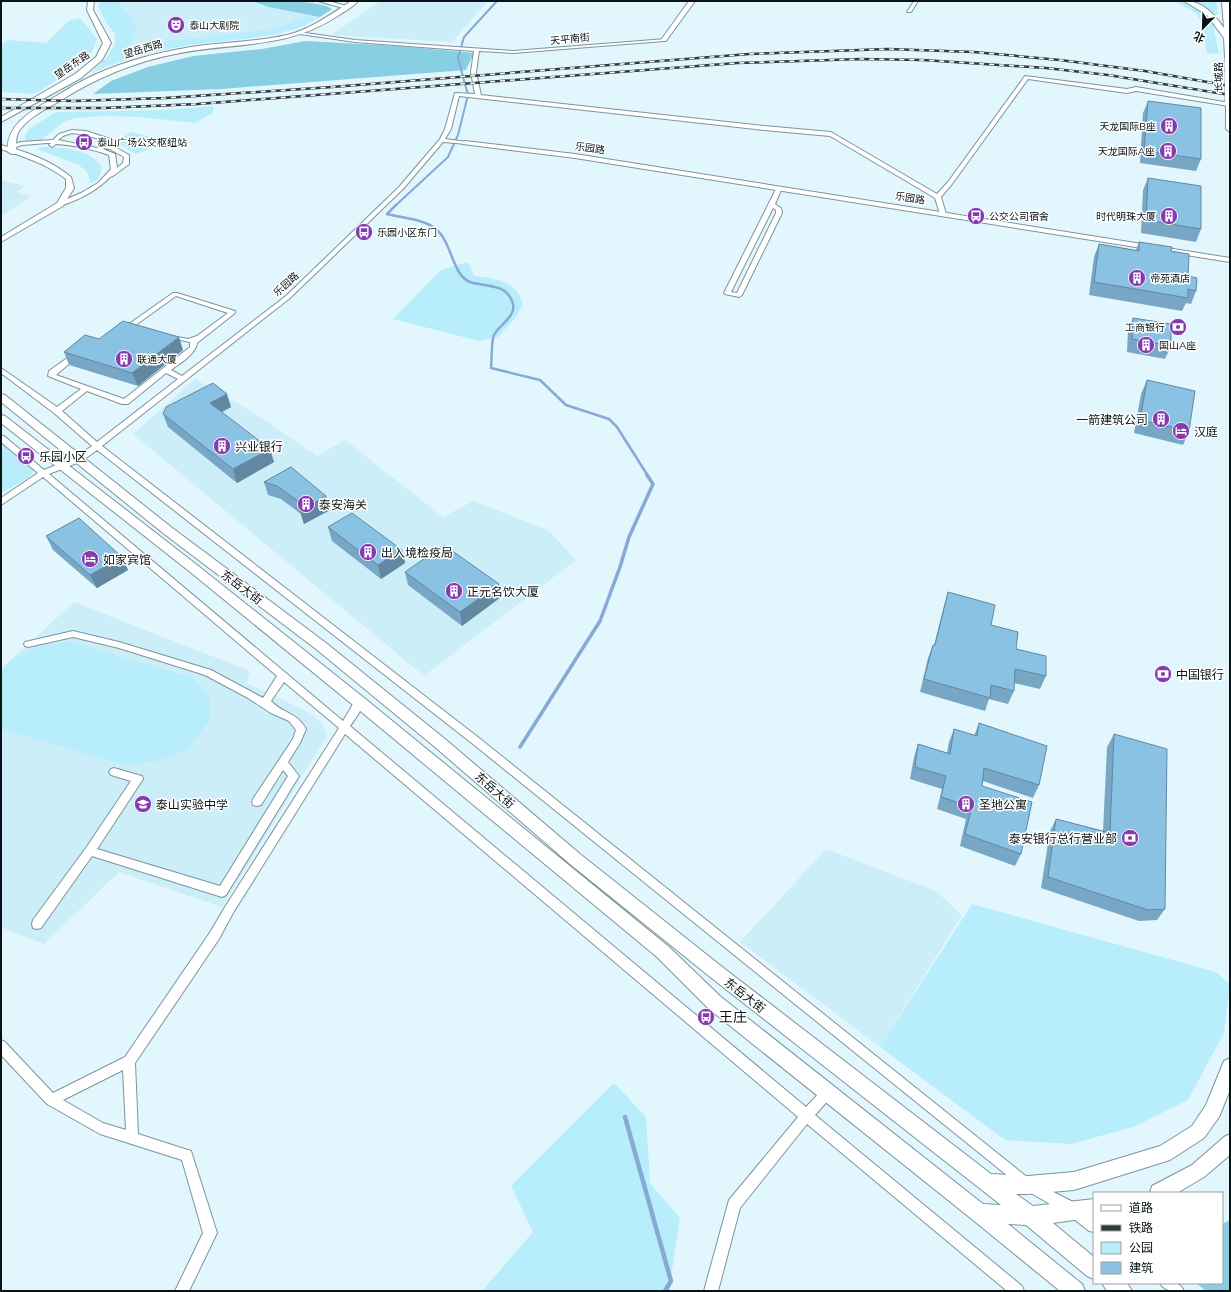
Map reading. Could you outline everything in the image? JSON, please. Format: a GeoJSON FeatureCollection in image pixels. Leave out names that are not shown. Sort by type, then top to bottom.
{"type":"FeatureCollection","features":[{"type":"Feature","properties":{"kind":"main road","name":"望岳东路"},"geometry":{"type":"LineString","coordinates":[[1,120],[78,76],[99,58],[107,43],[90,10],[91,1]]}},
{"type":"Feature","properties":{"kind":"main road"},"geometry":{"type":"LineString","coordinates":[[1188,1],[1206,12],[1214,19],[1217,27],[1228,38]]}},
{"type":"Feature","properties":{"kind":"main road","name":"长城路"},"geometry":{"type":"LineString","coordinates":[[1226,1],[1229,57],[1230,129]]}},
{"type":"Feature","properties":{"kind":"main road","name":"望岳西路"},"geometry":{"type":"LineString","coordinates":[[11,149],[15,132],[25,119],[93,78],[125,65],[161,54],[204,47],[260,41],[300,33],[328,20],[351,4]]}},
{"type":"Feature","properties":{"kind":"main road"},"geometry":{"type":"LineString","coordinates":[[78,76],[93,78]]}},
{"type":"Feature","properties":{"kind":"main road","name":"东岳大街"},"geometry":{"type":"LineString","coordinates":[[1,397],[167,530],[321,646],[440,743],[575,859],[715,971],[1030,1216],[1093,1267]]}},
{"type":"Feature","properties":{"kind":"main road","name":"东岳大街"},"geometry":{"type":"LineString","coordinates":[[1,418],[358,701],[663,952],[715,1003],[980,1213],[1074,1291]]}},
{"type":"Feature","properties":{"kind":"main road"},"geometry":{"type":"LineString","coordinates":[[987,1184],[1028,1185],[1074,1181],[1164,1154],[1198,1132],[1213,1110],[1230,1067]]}},
{"type":"Feature","properties":{"kind":"main road"},"geometry":{"type":"LineString","coordinates":[[1160,1192],[1198,1171],[1230,1143]]}},
{"type":"Feature","properties":{"kind":"main road"},"geometry":{"type":"LineString","coordinates":[[980,1213],[1030,1216],[1093,1208]]}},
{"type":"Feature","properties":{"kind":"main road"},"geometry":{"type":"LineString","coordinates":[[1113,1284],[1122,1291]]}},
{"type":"Feature","properties":{"kind":"street"},"geometry":{"type":"LineString","coordinates":[[321,1],[351,4]]}},
{"type":"Feature","properties":{"kind":"street"},"geometry":{"type":"LineString","coordinates":[[338,1],[351,4]]}},
{"type":"Feature","properties":{"kind":"street"},"geometry":{"type":"LineString","coordinates":[[664,40],[692,1]]}},
{"type":"Feature","properties":{"kind":"street"},"geometry":{"type":"LineString","coordinates":[[908,11],[916,1]]}},
{"type":"Feature","properties":{"kind":"street","name":"天平南街"},"geometry":{"type":"LineString","coordinates":[[300,33],[355,41],[513,52],[664,40]]}},
{"type":"Feature","properties":{"kind":"street"},"geometry":{"type":"LineString","coordinates":[[475,95],[473,64],[477,50]]}},
{"type":"Feature","properties":{"kind":"street"},"geometry":{"type":"LineString","coordinates":[[938,197],[950,183],[1027,77],[1127,91],[1136,90],[1229,102]]}},
{"type":"Feature","properties":{"kind":"street"},"geometry":{"type":"LineString","coordinates":[[445,141],[457,94],[831,134],[938,197],[943,214]]}},
{"type":"Feature","properties":{"kind":"street"},"geometry":{"type":"LineString","coordinates":[[11,149],[34,149],[52,145],[60,135],[71,132],[96,135],[112,141],[98,149]]}},
{"type":"Feature","properties":{"kind":"street","name":"乐园路"},"geometry":{"type":"LineString","coordinates":[[1,502],[44,473],[62,467],[97,446],[288,297],[401,188],[445,141],[574,156],[1230,260]]}},
{"type":"Feature","properties":{"kind":"street"},"geometry":{"type":"LineString","coordinates":[[11,149],[55,142],[81,145],[98,149],[112,154],[114,169],[103,180]]}},
{"type":"Feature","properties":{"kind":"street"},"geometry":{"type":"LineString","coordinates":[[1,147],[39,159],[58,169],[69,178],[70,188],[60,204]]}},
{"type":"Feature","properties":{"kind":"street"},"geometry":{"type":"LineString","coordinates":[[1,240],[60,204],[83,194],[126,164],[127,156],[111,147],[98,149]]}},
{"type":"Feature","properties":{"kind":"street"},"geometry":{"type":"LineString","coordinates":[[772,205],[779,209],[779,213],[739,295],[727,292],[768,210],[772,205],[779,188]]}},
{"type":"Feature","properties":{"kind":"street"},"geometry":{"type":"LineString","coordinates":[[175,294],[233,312],[198,338],[194,342],[190,351],[125,402],[52,376],[52,373],[75,356],[72,354],[90,341],[103,346],[175,294]]}},
{"type":"Feature","properties":{"kind":"street"},"geometry":{"type":"LineString","coordinates":[[168,336],[188,340],[198,338]]}},
{"type":"Feature","properties":{"kind":"street"},"geometry":{"type":"LineString","coordinates":[[1,370],[57,411],[97,446],[473,738],[1028,1185],[1074,1210],[1093,1225]]}},
{"type":"Feature","properties":{"kind":"street"},"geometry":{"type":"LineString","coordinates":[[166,370],[183,379]]}},
{"type":"Feature","properties":{"kind":"street"},"geometry":{"type":"LineString","coordinates":[[57,411],[86,388]]}},
{"type":"Feature","properties":{"kind":"street"},"geometry":{"type":"LineString","coordinates":[[1,438],[806,1116],[1017,1291]]}},
{"type":"Feature","properties":{"kind":"street"},"geometry":{"type":"LineString","coordinates":[[28,644],[73,634],[119,645],[208,672],[251,695],[274,710],[292,718],[301,729],[297,740],[257,802]]}},
{"type":"Feature","properties":{"kind":"street"},"geometry":{"type":"LineString","coordinates":[[266,701],[283,675]]}},
{"type":"Feature","properties":{"kind":"street"},"geometry":{"type":"LineString","coordinates":[[251,695],[266,701],[274,710]]}},
{"type":"Feature","properties":{"kind":"street"},"geometry":{"type":"LineString","coordinates":[[52,1100],[129,1061],[215,935],[233,903],[345,727],[356,708],[358,701]]}},
{"type":"Feature","properties":{"kind":"street"},"geometry":{"type":"LineString","coordinates":[[90,851],[222,892],[294,776],[282,762]]}},
{"type":"Feature","properties":{"kind":"street"},"geometry":{"type":"LineString","coordinates":[[37,924],[90,851],[138,779],[114,772]]}},
{"type":"Feature","properties":{"kind":"street"},"geometry":{"type":"LineString","coordinates":[[1,1046],[52,1100],[100,1128],[187,1155],[210,1233],[182,1291]]}},
{"type":"Feature","properties":{"kind":"street"},"geometry":{"type":"LineString","coordinates":[[129,1061],[132,1138]]}},
{"type":"Feature","properties":{"kind":"street"},"geometry":{"type":"LineString","coordinates":[[710,1291],[734,1205],[806,1116],[828,1092]]}},
{"type":"Feature","properties":{"kind":"street"},"geometry":{"type":"LineString","coordinates":[[1168,1284],[1177,1291]]}},
{"type":"Feature","properties":{"kind":"shaded area"},"geometry":{"type":"Polygon","coordinates":[[[101,1],[306,1],[328,5],[332,9],[314,21],[280,34],[186,45],[122,60],[91,73],[106,58],[115,45],[115,34],[107,24],[98,6],[101,1]]]}},
{"type":"Feature","properties":{"kind":"shaded area"},"geometry":{"type":"Polygon","coordinates":[[[253,1],[283,1],[317,4],[332,9],[320,17],[269,7],[253,1]]]}},
{"type":"Feature","properties":{"kind":"shaded area"},"geometry":{"type":"Polygon","coordinates":[[[381,1],[488,1],[452,42],[331,35],[381,1]]]}},
{"type":"Feature","properties":{"kind":"shaded area"},"geometry":{"type":"Polygon","coordinates":[[[305,41],[398,46],[474,53],[466,70],[222,89],[93,94],[111,81],[148,67],[193,56],[262,49],[305,41]]]}},
{"type":"Feature","properties":{"kind":"shaded area"},"geometry":{"type":"Polygon","coordinates":[[[1,180],[25,186],[17,192],[32,196],[1,216],[1,180]]]}},
{"type":"Feature","properties":{"kind":"shaded area"},"geometry":{"type":"Polygon","coordinates":[[[195,379],[256,414],[317,456],[345,440],[443,517],[473,501],[548,530],[576,560],[424,676],[133,434],[195,379]]]}},
{"type":"Feature","properties":{"kind":"shaded area","name":"泰山实验中学"},"geometry":{"type":"Polygon","coordinates":[[[74,602],[250,671],[247,683],[310,713],[323,724],[327,736],[222,907],[119,872],[44,944],[1,927],[1,669],[74,602]]]}},
{"type":"Feature","properties":{"kind":"shaded area"},"geometry":{"type":"Polygon","coordinates":[[[826,849],[936,891],[962,915],[880,1047],[740,942],[826,849]]]}},
{"type":"Feature","properties":{"kind":"shaded area"},"geometry":{"type":"Polygon","coordinates":[[[1230,1220],[1230,1291],[1206,1291],[1197,1284],[1223,1284],[1223,1224],[1230,1220]]]}},
{"type":"Feature","properties":{"kind":"green space"},"geometry":{"type":"Polygon","coordinates":[[[101,1],[117,1],[133,19],[136,31],[125,53],[168,41],[265,30],[288,24],[303,16],[312,17],[314,21],[283,32],[251,38],[161,50],[126,60],[91,73],[106,58],[115,45],[115,34],[107,24],[98,6],[101,1]]]}},
{"type":"Feature","properties":{"kind":"green space"},"geometry":{"type":"Polygon","coordinates":[[[1175,1],[1216,1],[1218,15],[1214,30],[1219,54],[1207,53],[1201,21],[1196,13],[1175,1]]]}},
{"type":"Feature","properties":{"kind":"green space"},"geometry":{"type":"Polygon","coordinates":[[[80,18],[97,39],[92,52],[79,66],[35,94],[1,92],[1,45],[8,40],[46,43],[70,20],[80,18]]]}},
{"type":"Feature","properties":{"kind":"green space"},"geometry":{"type":"Polygon","coordinates":[[[213,106],[213,113],[195,123],[140,117],[104,116],[76,118],[65,121],[41,140],[25,143],[25,135],[29,129],[56,112],[165,110],[213,106]]]}},
{"type":"Feature","properties":{"kind":"green space"},"geometry":{"type":"Polygon","coordinates":[[[131,132],[164,140],[136,154],[116,142],[131,132]]]}},
{"type":"Feature","properties":{"kind":"green space"},"geometry":{"type":"Polygon","coordinates":[[[41,147],[58,147],[83,152],[97,161],[102,167],[101,173],[96,181],[91,183],[87,172],[79,165],[37,149],[41,147]]]}},
{"type":"Feature","properties":{"kind":"green space"},"geometry":{"type":"Polygon","coordinates":[[[468,262],[474,276],[504,282],[510,285],[520,296],[523,304],[517,316],[498,337],[479,341],[393,319],[441,270],[468,262]]]}},
{"type":"Feature","properties":{"kind":"green space"},"geometry":{"type":"Polygon","coordinates":[[[1,443],[34,470],[30,477],[1,493],[1,443]]]}},
{"type":"Feature","properties":{"kind":"green space"},"geometry":{"type":"Polygon","coordinates":[[[68,641],[193,678],[209,696],[209,721],[189,748],[159,761],[125,765],[1,729],[1,671],[8,662],[38,646],[68,641]]]}},
{"type":"Feature","properties":{"kind":"green space"},"geometry":{"type":"Polygon","coordinates":[[[972,904],[1216,972],[1230,985],[1224,1033],[1188,1100],[1133,1127],[1071,1144],[1005,1140],[880,1047],[972,904]]]}},
{"type":"Feature","properties":{"kind":"green space"},"geometry":{"type":"Polygon","coordinates":[[[614,1083],[646,1117],[650,1183],[680,1218],[669,1291],[482,1291],[533,1232],[511,1186],[614,1083]]]}},
{"type":"Feature","properties":{"kind":"building"},"geometry":{"type":"Polygon","coordinates":[[[1148,101],[1201,108],[1201,159],[1144,151],[1148,101]]]}},
{"type":"Feature","properties":{"kind":"building","name":"时代明珠大厦"},"geometry":{"type":"Polygon","coordinates":[[[1148,178],[1201,186],[1201,229],[1146,220],[1148,178]]]}},
{"type":"Feature","properties":{"kind":"building","name":"帝苑酒店"},"geometry":{"type":"Polygon","coordinates":[[[1139,242],[1172,247],[1171,251],[1189,254],[1188,276],[1197,278],[1196,291],[1188,289],[1188,298],[1094,282],[1099,244],[1139,251],[1139,242]]]}},
{"type":"Feature","properties":{"kind":"building"},"geometry":{"type":"Polygon","coordinates":[[[1133,318],[1171,324],[1171,346],[1132,339],[1133,318]]]}},
{"type":"Feature","properties":{"kind":"building"},"geometry":{"type":"Polygon","coordinates":[[[123,321],[179,337],[132,373],[64,352],[85,335],[99,339],[123,321]]]}},
{"type":"Feature","properties":{"kind":"building"},"geometry":{"type":"Polygon","coordinates":[[[1147,380],[1195,391],[1189,431],[1140,420],[1147,380]]]}},
{"type":"Feature","properties":{"kind":"building","name":"兴业银行"},"geometry":{"type":"Polygon","coordinates":[[[213,383],[227,394],[210,403],[270,449],[233,469],[163,414],[166,407],[213,383]]]}},
{"type":"Feature","properties":{"kind":"building"},"geometry":{"type":"Polygon","coordinates":[[[291,467],[326,496],[300,511],[298,501],[277,486],[264,482],[291,467]]]}},
{"type":"Feature","properties":{"kind":"building"},"geometry":{"type":"Polygon","coordinates":[[[352,513],[402,550],[378,565],[328,527],[352,513]]]}},
{"type":"Feature","properties":{"kind":"building","name":"如家宾馆"},"geometry":{"type":"Polygon","coordinates":[[[79,518],[122,557],[90,575],[46,536],[79,518]]]}},
{"type":"Feature","properties":{"kind":"building","name":"正元名饮大厦"},"geometry":{"type":"Polygon","coordinates":[[[444,545],[499,584],[460,612],[405,572],[444,545]]]}},
{"type":"Feature","properties":{"kind":"building"},"geometry":{"type":"Polygon","coordinates":[[[948,592],[995,605],[991,625],[1018,632],[1016,649],[1046,656],[1046,676],[1015,669],[1014,691],[991,685],[990,698],[924,679],[933,645],[935,645],[948,592]]]}},
{"type":"Feature","properties":{"kind":"building","name":"圣地公寓"},"geometry":{"type":"Polygon","coordinates":[[[979,723],[1047,746],[1039,785],[984,768],[982,786],[1032,802],[1021,854],[965,834],[972,807],[941,797],[946,776],[915,767],[918,744],[950,754],[954,729],[977,736],[979,723]]]}},
{"type":"Feature","properties":{"kind":"building","name":"泰安银行总行营业部"},"geometry":{"type":"Polygon","coordinates":[[[1114,734],[1167,749],[1165,909],[1148,910],[1048,877],[1056,819],[1110,833],[1114,734]]]}},
{"type":"Feature","properties":{"kind":"waterway"},"geometry":{"type":"LineString","coordinates":[[395,206],[448,157],[458,135],[468,95],[458,58],[464,37],[497,1]]}},
{"type":"Feature","properties":{"kind":"waterway"},"geometry":{"type":"LineString","coordinates":[[395,206],[387,214],[419,221],[436,229],[446,242],[459,273],[464,278],[470,282],[500,289],[506,292],[510,297],[513,304],[512,313],[494,335],[491,368],[540,380],[566,405],[609,419],[617,427],[648,476]]}},
{"type":"Feature","properties":{"kind":"waterway"},"geometry":{"type":"LineString","coordinates":[[520,747],[600,621],[620,567],[629,537],[653,484],[647,475]]}},
{"type":"Feature","properties":{"kind":"waterway"},"geometry":{"type":"LineString","coordinates":[[625,1117],[671,1281],[665,1291]]}},
{"type":"Feature","properties":{"kind":"railway"},"geometry":{"type":"LineString","coordinates":[[1,99],[74,101],[165,98],[332,87],[749,54],[888,49],[974,52],[1060,60],[1145,71],[1230,86]]}},
{"type":"Feature","properties":{"kind":"railway"},"geometry":{"type":"LineString","coordinates":[[1,108],[104,108],[198,104],[737,63],[861,59],[923,60],[1046,68],[1108,75],[1230,95]]}},
{"type":"Feature","properties":{"kind":"place","name":"泰山大剧院"},"geometry":{"type":"Point","coordinates":[176,25]}},
{"type":"Feature","properties":{"kind":"place","name":"天龙国际B座"},"geometry":{"type":"Point","coordinates":[1169,126]}},
{"type":"Feature","properties":{"kind":"place","name":"泰山广场公交枢纽站"},"geometry":{"type":"Point","coordinates":[84,142]}},
{"type":"Feature","properties":{"kind":"place","name":"天龙国际A座"},"geometry":{"type":"Point","coordinates":[1168,151]}},
{"type":"Feature","properties":{"kind":"place","name":"公交公司宿舍"},"geometry":{"type":"Point","coordinates":[976,216]}},
{"type":"Feature","properties":{"kind":"place","name":"时代明珠大厦"},"geometry":{"type":"Point","coordinates":[1169,216]}},
{"type":"Feature","properties":{"kind":"place","name":"乐园小区东门"},"geometry":{"type":"Point","coordinates":[364,232]}},
{"type":"Feature","properties":{"kind":"place","name":"帝苑酒店"},"geometry":{"type":"Point","coordinates":[1137,278]}},
{"type":"Feature","properties":{"kind":"place","name":"工商银行"},"geometry":{"type":"Point","coordinates":[1178,327]}},
{"type":"Feature","properties":{"kind":"place","name":"国山A座"},"geometry":{"type":"Point","coordinates":[1146,345]}},
{"type":"Feature","properties":{"kind":"place","name":"联通大厦"},"geometry":{"type":"Point","coordinates":[124,359]}},
{"type":"Feature","properties":{"kind":"place","name":"一箭建筑公司"},"geometry":{"type":"Point","coordinates":[1161,419]}},
{"type":"Feature","properties":{"kind":"place","name":"汉庭"},"geometry":{"type":"Point","coordinates":[1181,431]}},
{"type":"Feature","properties":{"kind":"place","name":"兴业银行"},"geometry":{"type":"Point","coordinates":[222,446]}},
{"type":"Feature","properties":{"kind":"place","name":"乐园小区"},"geometry":{"type":"Point","coordinates":[26,456]}},
{"type":"Feature","properties":{"kind":"place","name":"泰安海关"},"geometry":{"type":"Point","coordinates":[306,504]}},
{"type":"Feature","properties":{"kind":"place","name":"出入境检疫局"},"geometry":{"type":"Point","coordinates":[368,552]}},
{"type":"Feature","properties":{"kind":"place","name":"如家宾馆"},"geometry":{"type":"Point","coordinates":[90,559]}},
{"type":"Feature","properties":{"kind":"place","name":"正元名饮大厦"},"geometry":{"type":"Point","coordinates":[454,591]}},
{"type":"Feature","properties":{"kind":"place","name":"中国银行"},"geometry":{"type":"Point","coordinates":[1163,674]}},
{"type":"Feature","properties":{"kind":"place","name":"泰山实验中学"},"geometry":{"type":"Point","coordinates":[143,804]}},
{"type":"Feature","properties":{"kind":"place","name":"圣地公寓"},"geometry":{"type":"Point","coordinates":[966,804]}},
{"type":"Feature","properties":{"kind":"place","name":"泰安银行总行营业部"},"geometry":{"type":"Point","coordinates":[1130,838]}},
{"type":"Feature","properties":{"kind":"place","name":"王庄"},"geometry":{"type":"Point","coordinates":[706,1017]}}]}
